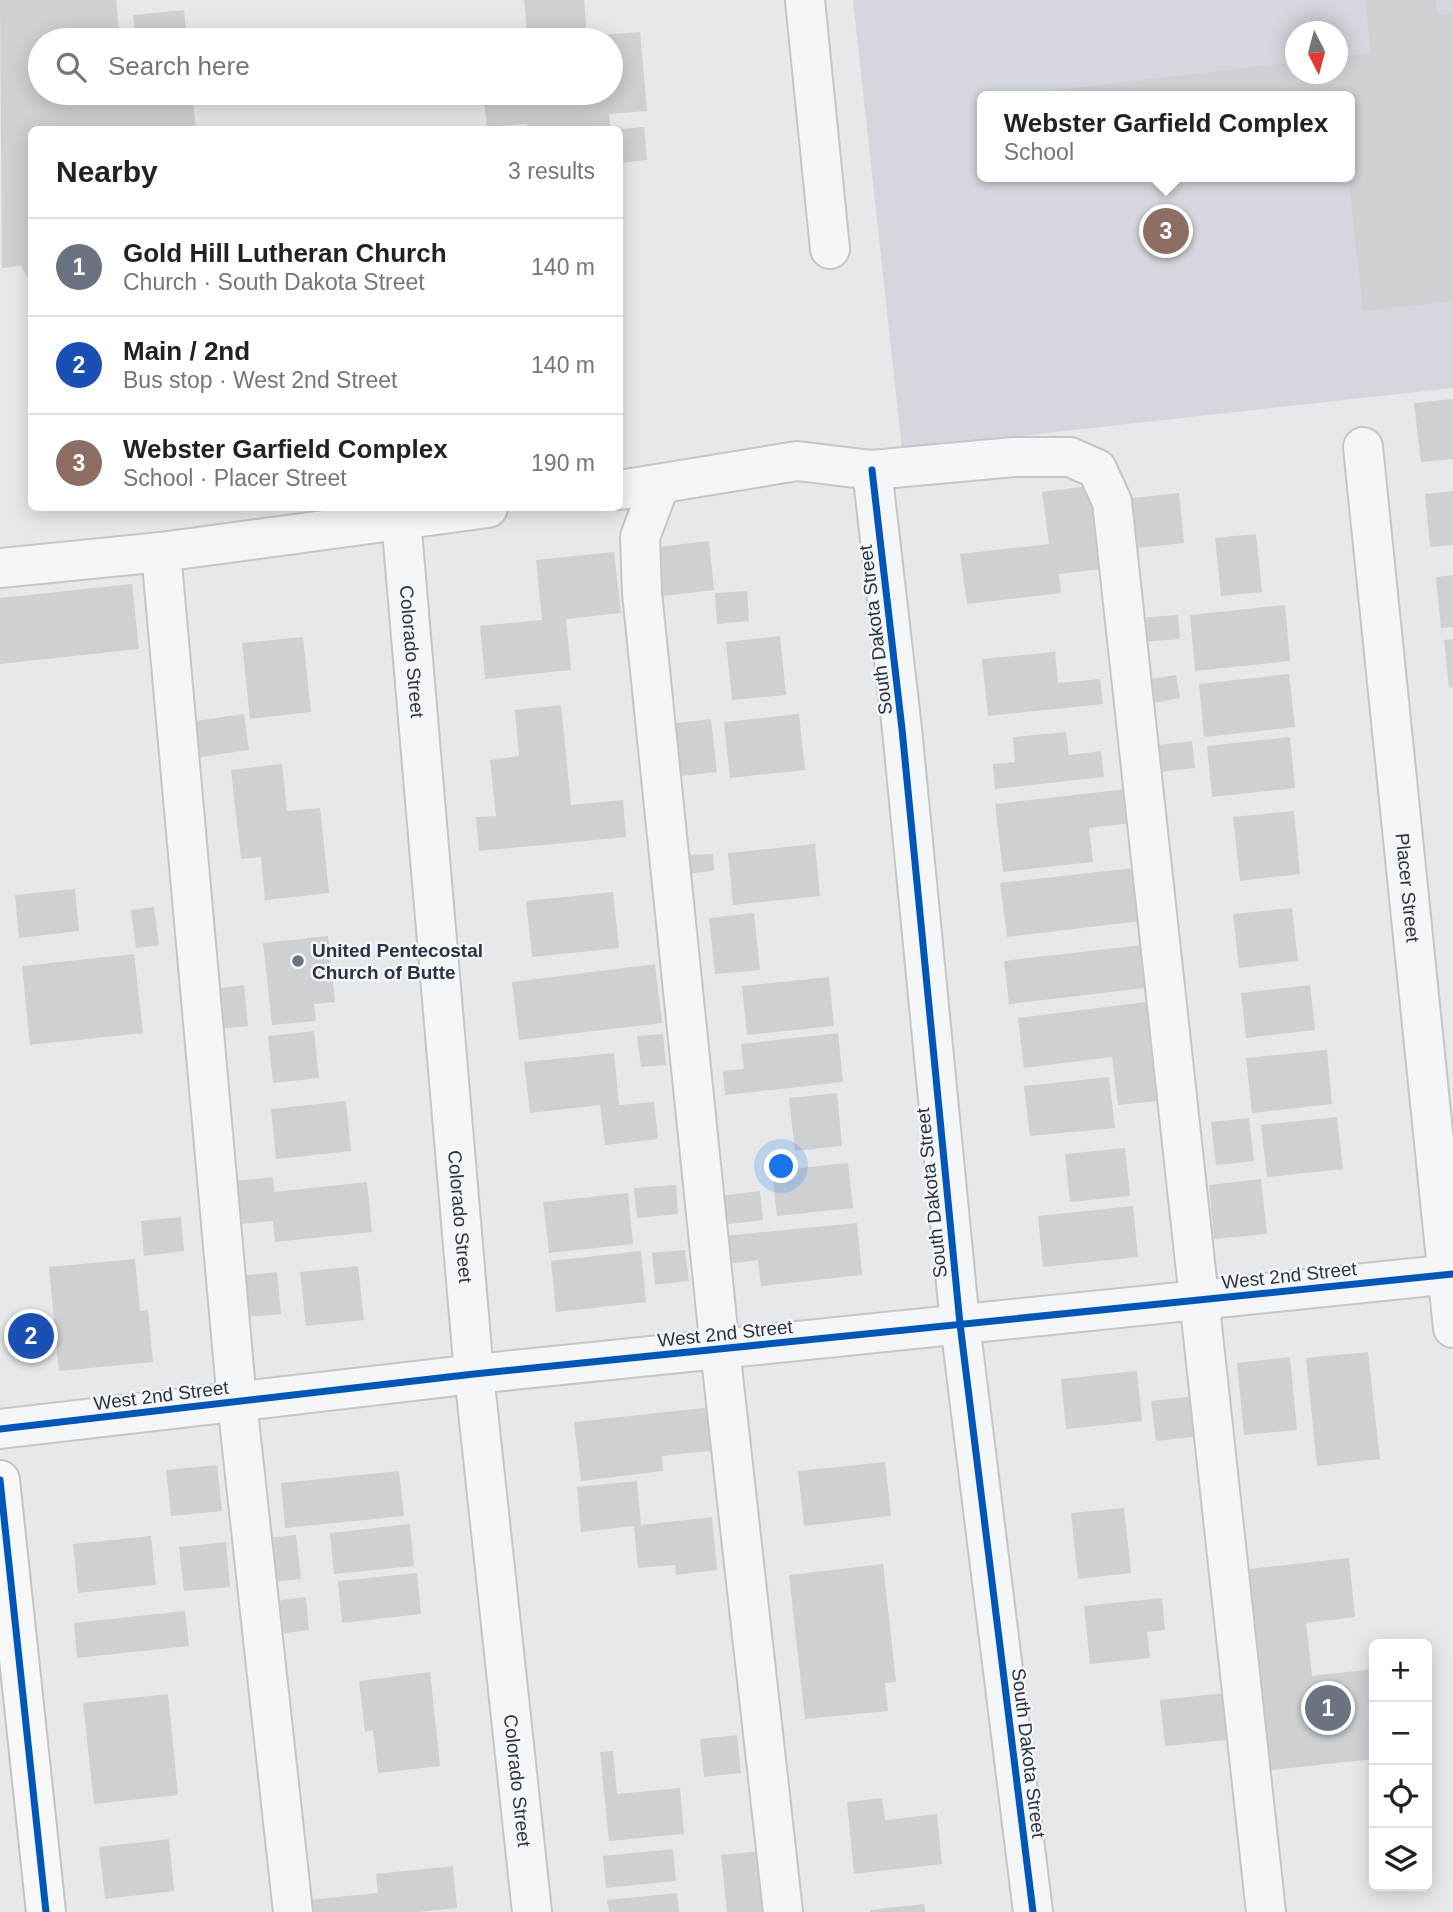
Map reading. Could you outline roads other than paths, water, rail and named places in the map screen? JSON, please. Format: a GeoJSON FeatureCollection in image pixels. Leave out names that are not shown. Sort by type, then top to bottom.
{"type":"FeatureCollection","features":[{"type":"Feature","properties":{"kind":"main road"},"geometry":{"type":"LineString","coordinates":[[0,1480],[46,1912]]}},
{"type":"Feature","properties":{"kind":"street"},"geometry":{"type":"LineString","coordinates":[[805,0],[830,249]]}},
{"type":"Feature","properties":{"kind":"street","name":"Placer Street"},"geometry":{"type":"LineString","coordinates":[[1363,447],[1450,1275],[1453,1328]]}},
{"type":"Feature","properties":{"kind":"street"},"geometry":{"type":"LineString","coordinates":[[623,490],[797,461],[872,471],[1014,457],[1070,457],[1097,468],[1112,502],[1266,1912]]}},
{"type":"Feature","properties":{"kind":"street","name":"South Dakota Street"},"geometry":{"type":"LineString","coordinates":[[872,471],[902,729],[960,1324],[1033,1912]]}},
{"type":"Feature","properties":{"kind":"street"},"geometry":{"type":"LineString","coordinates":[[660,484],[639,537],[642,593],[720,1349],[783,1912]]}},
{"type":"Feature","properties":{"kind":"street"},"geometry":{"type":"LineString","coordinates":[[0,568],[161,552],[464,511]]}},
{"type":"Feature","properties":{"kind":"street","name":"Colorado Street"},"geometry":{"type":"LineString","coordinates":[[401,519],[474,1374],[532,1912]]}},
{"type":"Feature","properties":{"kind":"street"},"geometry":{"type":"LineString","coordinates":[[161,552],[237,1402],[293,1912]]}},
{"type":"Feature","properties":{"kind":"street","name":"West 2nd Street"},"geometry":{"type":"LineString","coordinates":[[0,1429],[474,1374],[1450,1275]]}},
{"type":"Feature","properties":{"kind":"place","name":"Webster Garfield Complex"},"geometry":{"type":"Point","coordinates":[1166,231]}},
{"type":"Feature","properties":{"kind":"place","name":"United Pentecostal Church of Butte"},"geometry":{"type":"Point","coordinates":[298,961]}},
{"type":"Feature","properties":{"kind":"place","name":"Main / 2nd"},"geometry":{"type":"Point","coordinates":[31,1336]}},
{"type":"Feature","properties":{"kind":"place","name":"Gold Hill Lutheran Church"},"geometry":{"type":"Point","coordinates":[1328,1708]}}]}
